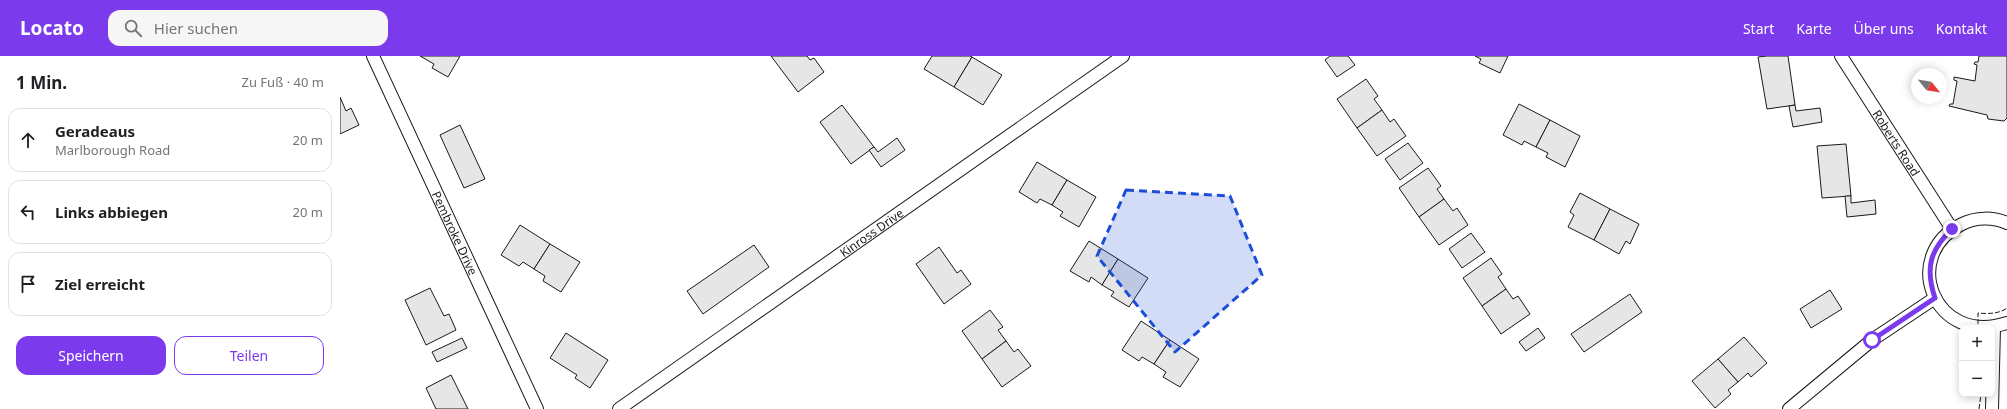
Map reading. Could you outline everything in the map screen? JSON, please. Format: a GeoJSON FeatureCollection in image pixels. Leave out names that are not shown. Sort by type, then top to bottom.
{"type":"FeatureCollection","features":[{"type":"Feature","properties":{"kind":"lane","name":"Pembroke Drive"},"geometry":{"type":"LineString","coordinates":[[373,56],[538,409]]}},
{"type":"Feature","properties":{"kind":"lane","name":"Kinross Drive"},"geometry":{"type":"LineString","coordinates":[[619,409],[1123,56]]}},
{"type":"Feature","properties":{"kind":"lane","name":"Roberts Road"},"geometry":{"type":"LineString","coordinates":[[1841,56],[1952,229]]}},
{"type":"Feature","properties":{"kind":"lane"},"geometry":{"type":"LineString","coordinates":[[1968,325],[1959,322],[1945,312],[1935,298],[1930,283],[1930,268],[1933,253],[1941,239],[1952,229],[1969,221],[1988,218],[2007,223]]}},
{"type":"Feature","properties":{"kind":"lane"},"geometry":{"type":"LineString","coordinates":[[1789,409],[1872,340],[1935,298]]}},
{"type":"Feature","properties":{"kind":"lane"},"geometry":{"type":"LineString","coordinates":[[1995,327],[2007,323]]}},
{"type":"Feature","properties":{"kind":"lane"},"geometry":{"type":"LineString","coordinates":[[1992,409],[1993,361]]}},
{"type":"Feature","properties":{"kind":"highlighted area"},"geometry":{"type":"Polygon","coordinates":[[[1126,190],[1230,196],[1262,275],[1175,352],[1097,256],[1126,190]]]}},
{"type":"Feature","properties":{"kind":"building"},"geometry":{"type":"Polygon","coordinates":[[[420,56],[460,56],[448,77],[432,68],[434,64],[420,56]]]}},
{"type":"Feature","properties":{"kind":"building"},"geometry":{"type":"Polygon","coordinates":[[[771,56],[807,56],[810,60],[814,58],[824,72],[798,92],[771,56]]]}},
{"type":"Feature","properties":{"kind":"building"},"geometry":{"type":"Polygon","coordinates":[[[932,56],[972,57],[954,87],[924,69],[932,56]]]}},
{"type":"Feature","properties":{"kind":"building"},"geometry":{"type":"Polygon","coordinates":[[[1330,56],[1348,56],[1355,65],[1337,77],[1325,60],[1330,56]]]}},
{"type":"Feature","properties":{"kind":"building"},"geometry":{"type":"Polygon","coordinates":[[[1475,56],[1508,56],[1500,73],[1479,63],[1481,59],[1475,56]]]}},
{"type":"Feature","properties":{"kind":"building"},"geometry":{"type":"Polygon","coordinates":[[[1788,56],[1795,105],[1767,109],[1758,57],[1788,56]]]}},
{"type":"Feature","properties":{"kind":"building"},"geometry":{"type":"Polygon","coordinates":[[[1979,56],[2007,56],[2007,118],[2004,121],[1988,119],[1987,115],[1949,106],[1950,104],[1953,104],[1957,81],[1954,80],[1954,77],[1975,81],[1977,65],[1974,64],[1975,62],[1978,62],[1979,56]]]}},
{"type":"Feature","properties":{"kind":"building"},"geometry":{"type":"Polygon","coordinates":[[[972,57],[1002,75],[983,105],[954,87],[972,57]]]}},
{"type":"Feature","properties":{"kind":"building"},"geometry":{"type":"Polygon","coordinates":[[[1366,79],[1378,96],[1374,99],[1382,110],[1357,128],[1337,99],[1366,79]]]}},
{"type":"Feature","properties":{"kind":"building"},"geometry":{"type":"Polygon","coordinates":[[[340,97],[346,111],[351,108],[359,125],[340,134],[340,97]]]}},
{"type":"Feature","properties":{"kind":"building"},"geometry":{"type":"Polygon","coordinates":[[[1519,104],[1550,120],[1536,147],[1524,141],[1522,145],[1503,135],[1519,104]]]}},
{"type":"Feature","properties":{"kind":"building"},"geometry":{"type":"Polygon","coordinates":[[[842,105],[874,147],[851,164],[820,122],[842,105]]]}},
{"type":"Feature","properties":{"kind":"building"},"geometry":{"type":"Polygon","coordinates":[[[1795,105],[1796,111],[1820,108],[1822,122],[1793,127],[1789,106],[1795,105]]]}},
{"type":"Feature","properties":{"kind":"building"},"geometry":{"type":"Polygon","coordinates":[[[1382,110],[1390,122],[1394,119],[1406,136],[1377,156],[1357,128],[1382,110]]]}},
{"type":"Feature","properties":{"kind":"building"},"geometry":{"type":"Polygon","coordinates":[[[1550,120],[1580,136],[1565,167],[1546,157],[1548,153],[1536,147],[1550,120]]]}},
{"type":"Feature","properties":{"kind":"building"},"geometry":{"type":"Polygon","coordinates":[[[460,125],[485,179],[464,188],[440,135],[460,125]]]}},
{"type":"Feature","properties":{"kind":"building"},"geometry":{"type":"Polygon","coordinates":[[[897,138],[905,150],[881,167],[869,150],[874,147],[878,152],[897,138]]]}},
{"type":"Feature","properties":{"kind":"building"},"geometry":{"type":"Polygon","coordinates":[[[1408,143],[1423,163],[1400,180],[1385,159],[1408,143]]]}},
{"type":"Feature","properties":{"kind":"building"},"geometry":{"type":"Polygon","coordinates":[[[1846,144],[1851,196],[1822,198],[1817,146],[1846,144]]]}},
{"type":"Feature","properties":{"kind":"building"},"geometry":{"type":"Polygon","coordinates":[[[1037,162],[1067,180],[1052,205],[1040,199],[1037,203],[1019,192],[1037,162]]]}},
{"type":"Feature","properties":{"kind":"building"},"geometry":{"type":"Polygon","coordinates":[[[1428,168],[1441,186],[1437,189],[1444,199],[1419,217],[1399,188],[1428,168]]]}},
{"type":"Feature","properties":{"kind":"building"},"geometry":{"type":"Polygon","coordinates":[[[1067,180],[1096,197],[1079,227],[1060,216],[1063,212],[1052,205],[1067,180]]]}},
{"type":"Feature","properties":{"kind":"building"},"geometry":{"type":"Polygon","coordinates":[[[1580,193],[1610,209],[1594,240],[1568,227],[1574,215],[1570,212],[1580,193]]]}},
{"type":"Feature","properties":{"kind":"building"},"geometry":{"type":"Polygon","coordinates":[[[1845,196],[1851,196],[1851,203],[1875,200],[1876,214],[1847,217],[1845,196]]]}},
{"type":"Feature","properties":{"kind":"building"},"geometry":{"type":"Polygon","coordinates":[[[1444,199],[1453,211],[1457,208],[1468,225],[1439,245],[1419,217],[1444,199]]]}},
{"type":"Feature","properties":{"kind":"building"},"geometry":{"type":"Polygon","coordinates":[[[1610,209],[1639,224],[1630,244],[1626,241],[1619,254],[1594,240],[1610,209]]]}},
{"type":"Feature","properties":{"kind":"building"},"geometry":{"type":"Polygon","coordinates":[[[520,225],[550,244],[534,269],[523,262],[519,266],[501,255],[520,225]]]}},
{"type":"Feature","properties":{"kind":"building"},"geometry":{"type":"Polygon","coordinates":[[[1471,233],[1485,252],[1462,268],[1449,249],[1471,233]]]}},
{"type":"Feature","properties":{"kind":"building"},"geometry":{"type":"Polygon","coordinates":[[[1089,241],[1118,259],[1102,285],[1091,277],[1089,282],[1070,271],[1089,241]]]}},
{"type":"Feature","properties":{"kind":"building"},"geometry":{"type":"Polygon","coordinates":[[[550,244],[580,262],[561,292],[543,281],[545,276],[534,269],[550,244]]]}},
{"type":"Feature","properties":{"kind":"building"},"geometry":{"type":"Polygon","coordinates":[[[754,245],[769,267],[703,314],[687,291],[754,245]]]}},
{"type":"Feature","properties":{"kind":"building"},"geometry":{"type":"Polygon","coordinates":[[[939,247],[957,273],[961,270],[971,284],[944,304],[916,264],[939,247]]]}},
{"type":"Feature","properties":{"kind":"building"},"geometry":{"type":"Polygon","coordinates":[[[1491,258],[1502,274],[1498,277],[1506,289],[1482,306],[1463,278],[1491,258]]]}},
{"type":"Feature","properties":{"kind":"building"},"geometry":{"type":"Polygon","coordinates":[[[1118,259],[1148,278],[1129,307],[1111,296],[1114,292],[1102,285],[1118,259]]]}},
{"type":"Feature","properties":{"kind":"building"},"geometry":{"type":"Polygon","coordinates":[[[430,288],[444,316],[449,314],[456,330],[426,345],[405,300],[430,288]]]}},
{"type":"Feature","properties":{"kind":"building"},"geometry":{"type":"Polygon","coordinates":[[[1506,289],[1513,299],[1518,296],[1530,314],[1501,334],[1482,306],[1506,289]]]}},
{"type":"Feature","properties":{"kind":"building"},"geometry":{"type":"Polygon","coordinates":[[[1830,290],[1842,309],[1811,328],[1800,309],[1830,290]]]}},
{"type":"Feature","properties":{"kind":"building"},"geometry":{"type":"Polygon","coordinates":[[[1630,294],[1642,312],[1584,352],[1571,334],[1630,294]]]}},
{"type":"Feature","properties":{"kind":"building"},"geometry":{"type":"Polygon","coordinates":[[[990,310],[1003,327],[998,330],[1006,341],[982,359],[962,331],[990,310]]]}},
{"type":"Feature","properties":{"kind":"building"},"geometry":{"type":"Polygon","coordinates":[[[1141,321],[1170,340],[1154,364],[1142,357],[1139,361],[1122,350],[1141,321]]]}},
{"type":"Feature","properties":{"kind":"building"},"geometry":{"type":"Polygon","coordinates":[[[1538,328],[1545,338],[1526,351],[1519,342],[1538,328]]]}},
{"type":"Feature","properties":{"kind":"building"},"geometry":{"type":"Polygon","coordinates":[[[566,333],[608,360],[590,388],[575,378],[577,375],[550,358],[566,333]]]}},
{"type":"Feature","properties":{"kind":"building"},"geometry":{"type":"Polygon","coordinates":[[[1744,337],[1767,363],[1751,377],[1748,373],[1738,382],[1718,359],[1744,337]]]}},
{"type":"Feature","properties":{"kind":"building"},"geometry":{"type":"Polygon","coordinates":[[[462,338],[467,348],[437,362],[432,352],[462,338]]]}},
{"type":"Feature","properties":{"kind":"building"},"geometry":{"type":"Polygon","coordinates":[[[1170,340],[1199,359],[1180,387],[1163,377],[1166,372],[1154,364],[1170,340]]]}},
{"type":"Feature","properties":{"kind":"building"},"geometry":{"type":"Polygon","coordinates":[[[1006,341],[1014,352],[1018,349],[1031,366],[1002,387],[982,359],[1006,341]]]}},
{"type":"Feature","properties":{"kind":"building"},"geometry":{"type":"Polygon","coordinates":[[[1718,359],[1738,382],[1728,390],[1731,394],[1715,408],[1692,381],[1718,359]]]}},
{"type":"Feature","properties":{"kind":"building"},"geometry":{"type":"Polygon","coordinates":[[[451,375],[468,409],[436,409],[426,388],[451,375]]]}},
{"type":"Feature","properties":{"kind":"fence"},"geometry":{"type":"LineString","coordinates":[[1978,324],[1978,313],[1993,313],[2007,308]]}},
{"type":"Feature","properties":{"kind":"fence"},"geometry":{"type":"LineString","coordinates":[[1979,409],[1981,397]]}},
{"type":"Feature","properties":{"kind":"route"},"geometry":{"type":"LineString","coordinates":[[1872,340],[1935,298],[1930,283],[1930,268],[1933,253],[1941,239],[1952,229]]}}]}
